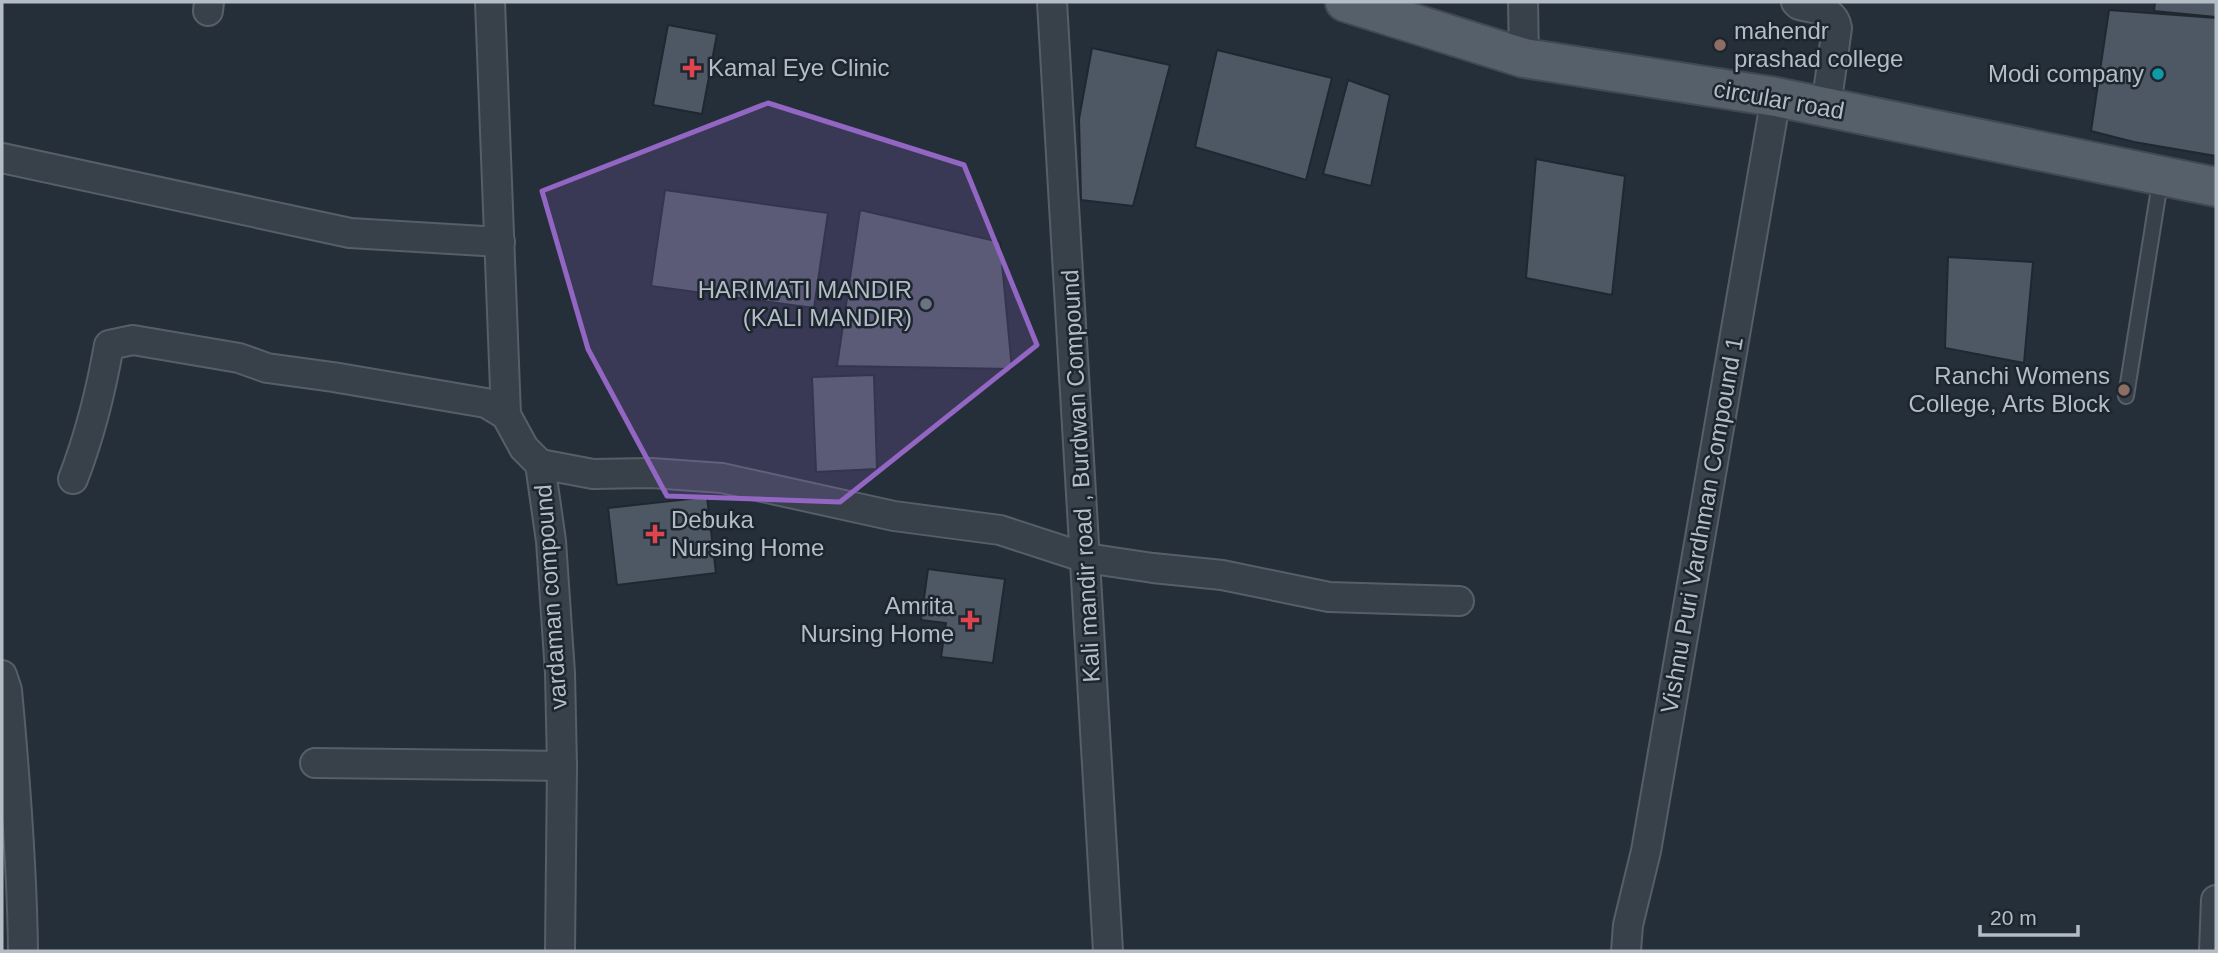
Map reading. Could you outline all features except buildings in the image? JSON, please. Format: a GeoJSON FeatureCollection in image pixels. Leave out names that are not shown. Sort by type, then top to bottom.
{"type":"FeatureCollection","features":[{"type":"Feature","properties":{"kind":"main road","name":"circular road"},"geometry":{"type":"LineString","coordinates":[[1345,2],[1524,58],[1776,97],[2216,187]]}},
{"type":"Feature","properties":{"kind":"street","name":"vardaman compound"},"geometry":{"type":"LineString","coordinates":[[489,2],[506,415],[524,448],[540,464],[551,541],[562,766],[560,951]]}},
{"type":"Feature","properties":{"kind":"street","name":"Kali mandir road , Burdwan Compound"},"geometry":{"type":"LineString","coordinates":[[1052,2],[1108,951]]}},
{"type":"Feature","properties":{"kind":"street"},"geometry":{"type":"LineString","coordinates":[[1523,2],[1524,58]]}},
{"type":"Feature","properties":{"kind":"street"},"geometry":{"type":"LineString","coordinates":[[1796,2],[1830,13],[1836,20],[1826,107]]}},
{"type":"Feature","properties":{"kind":"street","name":"Vishnu Puri Vardhman Compound 1"},"geometry":{"type":"LineString","coordinates":[[1626,951],[1628,925],[1646,851],[1776,97]]}},
{"type":"Feature","properties":{"kind":"street"},"geometry":{"type":"LineString","coordinates":[[2,158],[350,233],[500,242]]}},
{"type":"Feature","properties":{"kind":"street"},"geometry":{"type":"LineString","coordinates":[[73,479],[88,440],[109,345],[133,340],[239,358],[267,368],[486,403],[506,415]]}},
{"type":"Feature","properties":{"kind":"street"},"geometry":{"type":"LineString","coordinates":[[540,464],[593,474],[651,472],[722,478],[894,516],[1000,530],[1086,558],[1222,575],[1329,597],[1460,601]]}},
{"type":"Feature","properties":{"kind":"street"},"geometry":{"type":"LineString","coordinates":[[2,675],[7,690],[16,792],[23,900],[23,951]]}},
{"type":"Feature","properties":{"kind":"street"},"geometry":{"type":"LineString","coordinates":[[315,764],[562,766]]}},
{"type":"Feature","properties":{"kind":"street"},"geometry":{"type":"LineString","coordinates":[[2214,951],[2216,900]]}},
{"type":"Feature","properties":{"kind":"lane"},"geometry":{"type":"LineString","coordinates":[[2126,396],[2161,176]]}},
{"type":"Feature","properties":{"kind":"highlighted area"},"geometry":{"type":"Polygon","coordinates":[[[768,103],[964,165],[1037,345],[840,502],[667,496],[588,349],[542,191],[768,103]]]}},
{"type":"Feature","properties":{"kind":"place","name":"mahendr prashad college"},"geometry":{"type":"Point","coordinates":[1720,45]}},
{"type":"Feature","properties":{"kind":"place","name":"Kamal Eye Clinic"},"geometry":{"type":"Point","coordinates":[692,68]}},
{"type":"Feature","properties":{"kind":"place","name":"Modi company"},"geometry":{"type":"Point","coordinates":[2158,74]}},
{"type":"Feature","properties":{"kind":"place","name":"HARIMATI MANDIR (KALI MANDIR)"},"geometry":{"type":"Point","coordinates":[926,304]}},
{"type":"Feature","properties":{"kind":"place","name":"Ranchi Womens College, Arts Block"},"geometry":{"type":"Point","coordinates":[2124,390]}},
{"type":"Feature","properties":{"kind":"place","name":"Debuka Nursing Home"},"geometry":{"type":"Point","coordinates":[655,534]}},
{"type":"Feature","properties":{"kind":"place","name":"Amrita Nursing Home"},"geometry":{"type":"Point","coordinates":[970,620]}}]}
